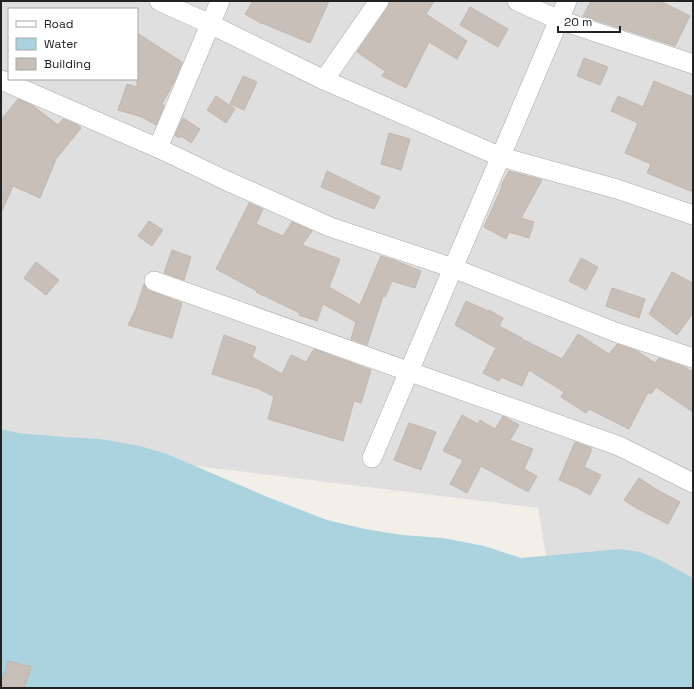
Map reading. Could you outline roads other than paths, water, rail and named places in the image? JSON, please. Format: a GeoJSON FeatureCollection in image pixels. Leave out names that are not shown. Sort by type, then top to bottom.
{"type":"FeatureCollection","features":[{"type":"Feature","properties":{"kind":"street"},"geometry":{"type":"LineString","coordinates":[[159,1],[210,24],[324,80],[501,157],[617,189],[693,215]]}},
{"type":"Feature","properties":{"kind":"street"},"geometry":{"type":"LineString","coordinates":[[158,148],[220,1]]}},
{"type":"Feature","properties":{"kind":"street"},"geometry":{"type":"LineString","coordinates":[[324,80],[379,1]]}},
{"type":"Feature","properties":{"kind":"street"},"geometry":{"type":"LineString","coordinates":[[516,1],[559,20],[693,64]]}},
{"type":"Feature","properties":{"kind":"street"},"geometry":{"type":"LineString","coordinates":[[372,458],[567,1]]}},
{"type":"Feature","properties":{"kind":"street"},"geometry":{"type":"LineString","coordinates":[[1,80],[158,148],[330,227],[453,268],[615,332],[693,358]]}},
{"type":"Feature","properties":{"kind":"street"},"geometry":{"type":"LineString","coordinates":[[154,281],[619,446],[693,483]]}},
{"type":"Feature","properties":{"kind":"water"},"geometry":{"type":"Polygon","coordinates":[[[1,429],[18,433],[100,439],[140,446],[167,454],[270,498],[327,520],[365,529],[402,535],[443,538],[484,546],[521,558],[620,549],[640,552],[658,559],[693,578],[693,688],[1,688],[1,429]]]}}]}
